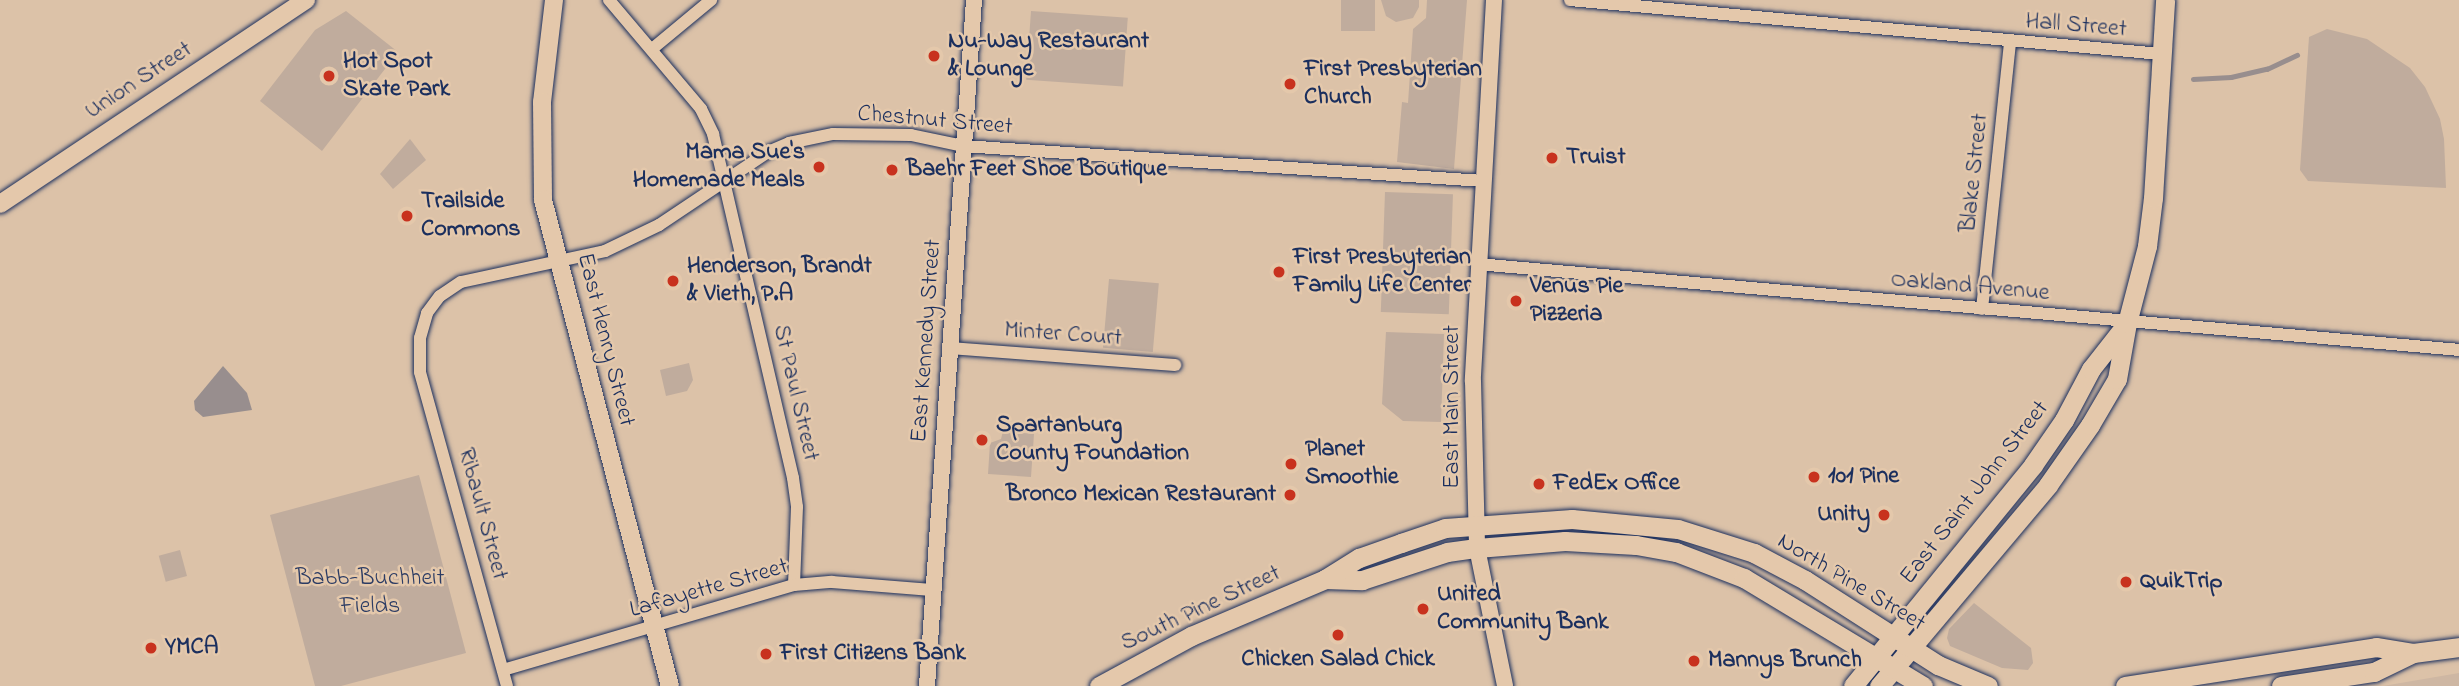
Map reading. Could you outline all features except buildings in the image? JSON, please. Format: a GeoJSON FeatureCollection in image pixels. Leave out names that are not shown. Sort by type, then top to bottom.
{"type":"FeatureCollection","features":[{"type":"Feature","properties":{"kind":"main road","name":"East Henry Street"},"geometry":{"type":"LineString","coordinates":[[554,0],[542,102],[540,153],[543,200],[670,686]]}},
{"type":"Feature","properties":{"kind":"main road","name":"East Saint John Street"},"geometry":{"type":"LineString","coordinates":[[1878,686],[2065,463],[2117,379],[2148,234],[2165,0]]}},
{"type":"Feature","properties":{"kind":"main road","name":"Union Street"},"geometry":{"type":"LineString","coordinates":[[0,204],[299,2]]}},
{"type":"Feature","properties":{"kind":"main road","name":"East Saint John Street"},"geometry":{"type":"LineString","coordinates":[[1853,686],[2033,466],[2064,420],[2091,369],[2127,323]]}},
{"type":"Feature","properties":{"kind":"main road","name":"North Pine Street"},"geometry":{"type":"LineString","coordinates":[[1476,525],[1572,519],[1678,529],[1762,556],[1954,673],[1987,686]]}},
{"type":"Feature","properties":{"kind":"main road","name":"South Pine Street"},"geometry":{"type":"LineString","coordinates":[[1099,686],[1191,636],[1325,579],[1359,558],[1445,528],[1476,525]]}},
{"type":"Feature","properties":{"kind":"main road","name":"North Pine Street"},"geometry":{"type":"LineString","coordinates":[[1477,548],[1596,542],[1676,552],[1744,579],[1923,686]]}},
{"type":"Feature","properties":{"kind":"main road","name":"South Pine Street"},"geometry":{"type":"LineString","coordinates":[[1325,579],[1362,580],[1447,552],[1477,548]]}},
{"type":"Feature","properties":{"kind":"main road"},"geometry":{"type":"LineString","coordinates":[[2126,686],[2376,647],[2413,653],[2459,647]]}},
{"type":"Feature","properties":{"kind":"main road"},"geometry":{"type":"LineString","coordinates":[[2281,686],[2374,672],[2413,653]]}},
{"type":"Feature","properties":{"kind":"street","name":"St Paul Street"},"geometry":{"type":"LineString","coordinates":[[609,0],[652,49],[708,121],[793,478],[797,507],[794,585]]}},
{"type":"Feature","properties":{"kind":"street"},"geometry":{"type":"LineString","coordinates":[[652,49],[710,0]]}},
{"type":"Feature","properties":{"kind":"street","name":"East Kennedy Street"},"geometry":{"type":"LineString","coordinates":[[927,686],[974,0]]}},
{"type":"Feature","properties":{"kind":"street","name":"East Main Street"},"geometry":{"type":"LineString","coordinates":[[1494,0],[1477,264],[1473,381],[1477,548],[1505,686]]}},
{"type":"Feature","properties":{"kind":"street","name":"Hall Street"},"geometry":{"type":"LineString","coordinates":[[1570,0],[1814,20],[2161,54]]}},
{"type":"Feature","properties":{"kind":"street","name":"Blake Street"},"geometry":{"type":"LineString","coordinates":[[1982,309],[2010,41]]}},
{"type":"Feature","properties":{"kind":"street","name":"Chestnut Street"},"geometry":{"type":"LineString","coordinates":[[419,352],[421,326],[427,313],[445,292],[461,282],[605,251],[633,239],[757,159],[789,143],[833,134],[911,135],[963,146],[1483,181]]}},
{"type":"Feature","properties":{"kind":"street","name":"Oakland Avenue"},"geometry":{"type":"LineString","coordinates":[[1477,264],[2459,350]]}},
{"type":"Feature","properties":{"kind":"street","name":"Minter Court"},"geometry":{"type":"LineString","coordinates":[[949,348],[1175,365]]}},
{"type":"Feature","properties":{"kind":"street","name":"Ribault Street"},"geometry":{"type":"LineString","coordinates":[[419,352],[421,372],[507,686]]}},
{"type":"Feature","properties":{"kind":"street","name":"Lafayette Street"},"geometry":{"type":"LineString","coordinates":[[503,670],[794,585],[832,582],[932,590]]}},
{"type":"Feature","properties":{"kind":"shaded area"},"geometry":{"type":"Polygon","coordinates":[[[223,366],[247,393],[252,410],[203,417],[195,410],[194,401],[223,366]]]}},
{"type":"Feature","properties":{"kind":"shaded area"},"geometry":{"type":"Polygon","coordinates":[[[2459,673],[2459,686],[2383,686],[2459,673]]]}},
{"type":"Feature","properties":{"kind":"green space"},"geometry":{"type":"Polygon","coordinates":[[[1341,0],[1375,0],[1375,31],[1341,31],[1341,0]]]}},
{"type":"Feature","properties":{"kind":"green space"},"geometry":{"type":"Polygon","coordinates":[[[1381,0],[1419,0],[1419,7],[1413,18],[1396,22],[1386,16],[1381,0]]]}},
{"type":"Feature","properties":{"kind":"green space"},"geometry":{"type":"Polygon","coordinates":[[[1427,0],[1467,0],[1454,169],[1397,162],[1402,102],[1408,103],[1413,29],[1426,18],[1427,0]]]}},
{"type":"Feature","properties":{"kind":"green space","name":"Hot Spot Skate Park"},"geometry":{"type":"Polygon","coordinates":[[[346,11],[398,52],[322,151],[260,101],[315,30],[346,11]]]}},
{"type":"Feature","properties":{"kind":"green space"},"geometry":{"type":"Polygon","coordinates":[[[1031,11],[1128,18],[1123,87],[1026,80],[1031,11]]]}},
{"type":"Feature","properties":{"kind":"green space"},"geometry":{"type":"Polygon","coordinates":[[[2327,29],[2367,39],[2410,68],[2425,87],[2440,119],[2444,139],[2446,188],[2308,181],[2300,170],[2309,37],[2327,29]]]}},
{"type":"Feature","properties":{"kind":"green space"},"geometry":{"type":"Polygon","coordinates":[[[410,139],[426,160],[393,189],[380,174],[410,139]]]}},
{"type":"Feature","properties":{"kind":"green space"},"geometry":{"type":"Polygon","coordinates":[[[1385,192],[1453,194],[1449,314],[1381,312],[1385,192]]]}},
{"type":"Feature","properties":{"kind":"green space"},"geometry":{"type":"Polygon","coordinates":[[[1109,279],[1159,283],[1153,352],[1103,348],[1109,279]]]}},
{"type":"Feature","properties":{"kind":"green space"},"geometry":{"type":"Polygon","coordinates":[[[1386,332],[1444,334],[1441,422],[1403,421],[1382,404],[1386,332]]]}},
{"type":"Feature","properties":{"kind":"green space"},"geometry":{"type":"Polygon","coordinates":[[[689,363],[693,380],[687,391],[666,396],[660,370],[689,363]]]}},
{"type":"Feature","properties":{"kind":"green space"},"geometry":{"type":"Polygon","coordinates":[[[1003,431],[1034,434],[1031,477],[988,474],[990,443],[1001,439],[1003,431]]]}},
{"type":"Feature","properties":{"kind":"green space","name":"Babb-Buchheit Fields"},"geometry":{"type":"Polygon","coordinates":[[[419,475],[466,653],[341,686],[315,686],[270,515],[419,475]]]}},
{"type":"Feature","properties":{"kind":"green space"},"geometry":{"type":"Polygon","coordinates":[[[180,550],[187,576],[166,582],[159,556],[180,550]]]}},
{"type":"Feature","properties":{"kind":"green space"},"geometry":{"type":"Polygon","coordinates":[[[1974,603],[2031,648],[2033,663],[2028,670],[2002,668],[1950,646],[1947,638],[1949,629],[1974,603]]]}},
{"type":"Feature","properties":{"kind":"waterway"},"geometry":{"type":"LineString","coordinates":[[2193,79],[2231,77],[2267,69],[2297,55]]}},
{"type":"Feature","properties":{"kind":"place","name":"Nu-Way Restaurant & Lounge"},"geometry":{"type":"Point","coordinates":[934,56]}},
{"type":"Feature","properties":{"kind":"place","name":"Hot Spot Skate Park"},"geometry":{"type":"Point","coordinates":[329,76]}},
{"type":"Feature","properties":{"kind":"place","name":"First Presbyterian Church"},"geometry":{"type":"Point","coordinates":[1290,84]}},
{"type":"Feature","properties":{"kind":"place","name":"Truist"},"geometry":{"type":"Point","coordinates":[1552,158]}},
{"type":"Feature","properties":{"kind":"place","name":"Mama Sue's Homemade Meals"},"geometry":{"type":"Point","coordinates":[819,167]}},
{"type":"Feature","properties":{"kind":"place","name":"Baehr Feet Shoe Boutique"},"geometry":{"type":"Point","coordinates":[892,170]}},
{"type":"Feature","properties":{"kind":"place","name":"Trailside Commons"},"geometry":{"type":"Point","coordinates":[407,216]}},
{"type":"Feature","properties":{"kind":"place","name":"First Presbyterian Family Life Center"},"geometry":{"type":"Point","coordinates":[1279,272]}},
{"type":"Feature","properties":{"kind":"place","name":"Henderson, Brandt & Vieth, P.A"},"geometry":{"type":"Point","coordinates":[673,281]}},
{"type":"Feature","properties":{"kind":"place","name":"Venus Pie Pizzeria"},"geometry":{"type":"Point","coordinates":[1516,301]}},
{"type":"Feature","properties":{"kind":"place","name":"Spartanburg County Foundation"},"geometry":{"type":"Point","coordinates":[982,440]}},
{"type":"Feature","properties":{"kind":"place","name":"Planet Smoothie"},"geometry":{"type":"Point","coordinates":[1291,464]}},
{"type":"Feature","properties":{"kind":"place","name":"101 Pine"},"geometry":{"type":"Point","coordinates":[1814,477]}},
{"type":"Feature","properties":{"kind":"place","name":"FedEx Office"},"geometry":{"type":"Point","coordinates":[1539,484]}},
{"type":"Feature","properties":{"kind":"place","name":"Bronco Mexican Restaurant"},"geometry":{"type":"Point","coordinates":[1290,495]}},
{"type":"Feature","properties":{"kind":"place","name":"Unity"},"geometry":{"type":"Point","coordinates":[1884,515]}},
{"type":"Feature","properties":{"kind":"place","name":"QuikTrip"},"geometry":{"type":"Point","coordinates":[2126,582]}},
{"type":"Feature","properties":{"kind":"place","name":"United Community Bank"},"geometry":{"type":"Point","coordinates":[1423,609]}},
{"type":"Feature","properties":{"kind":"place","name":"Chicken Salad Chick"},"geometry":{"type":"Point","coordinates":[1338,635]}},
{"type":"Feature","properties":{"kind":"place","name":"YMCA"},"geometry":{"type":"Point","coordinates":[151,648]}},
{"type":"Feature","properties":{"kind":"place","name":"First Citizens Bank"},"geometry":{"type":"Point","coordinates":[766,654]}},
{"type":"Feature","properties":{"kind":"place","name":"Mannys Brunch"},"geometry":{"type":"Point","coordinates":[1694,661]}}]}
